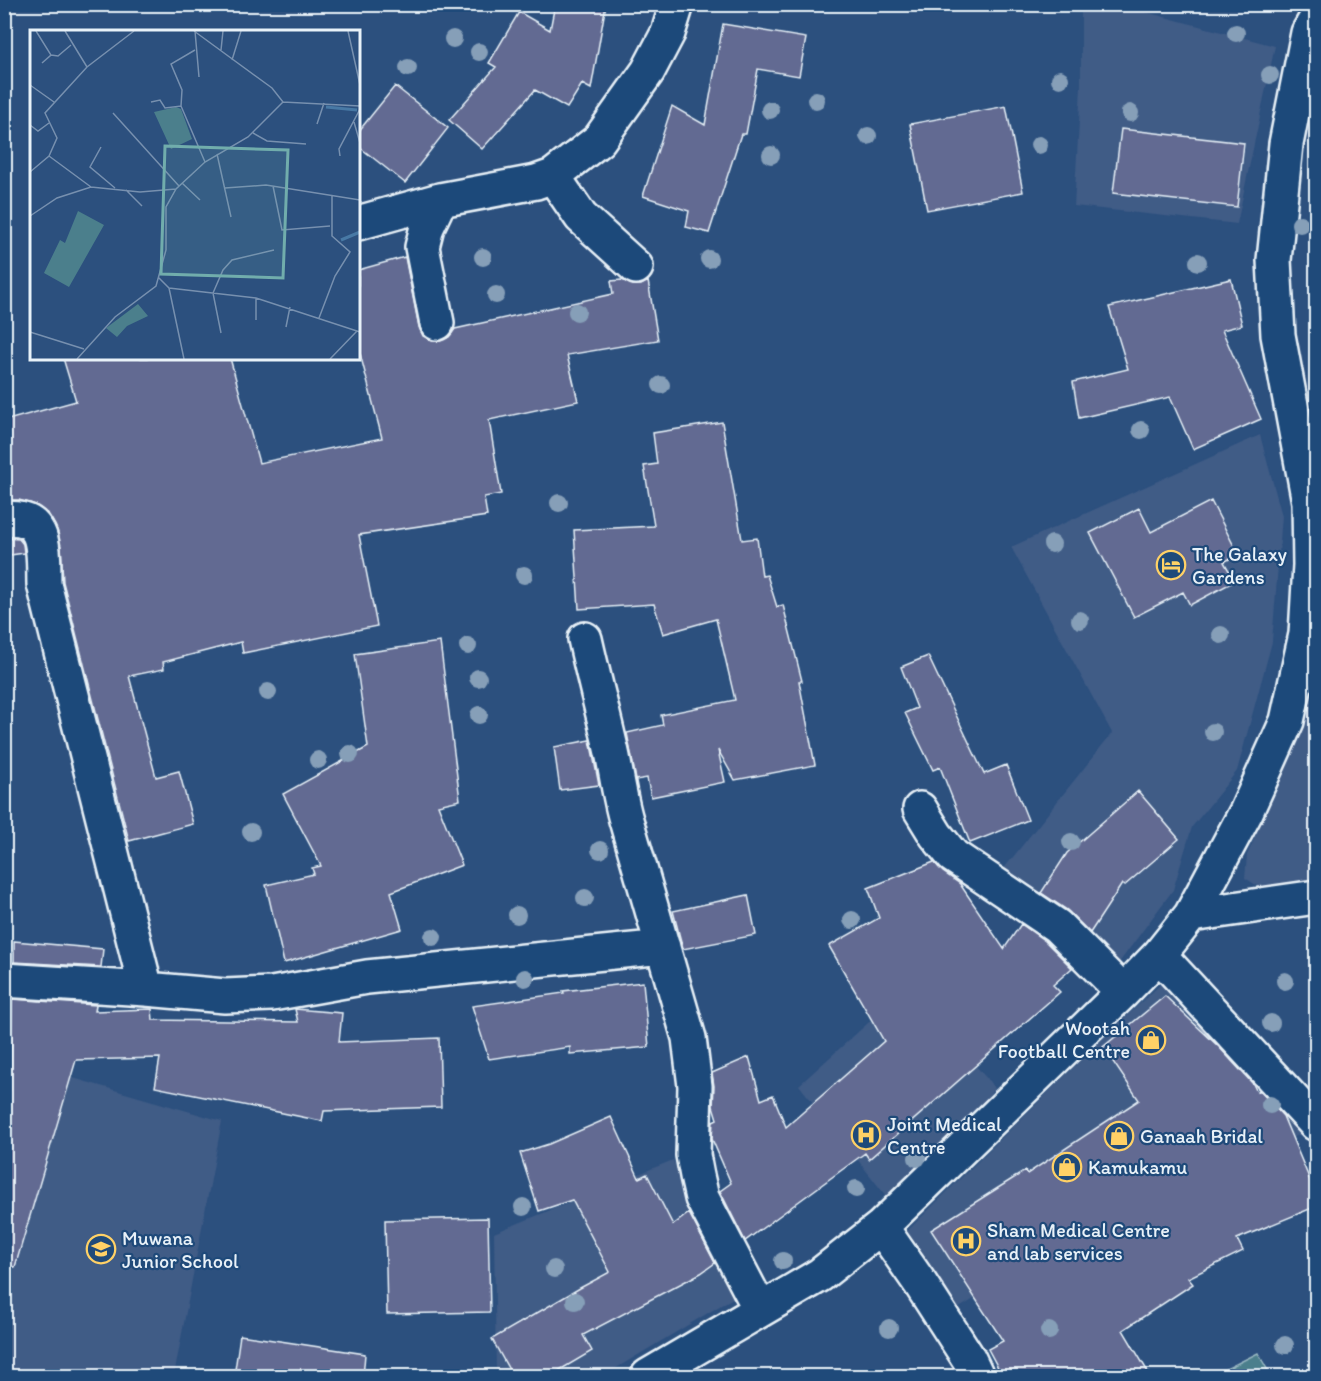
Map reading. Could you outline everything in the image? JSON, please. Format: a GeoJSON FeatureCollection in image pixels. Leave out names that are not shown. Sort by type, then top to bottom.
{"type":"FeatureCollection","features":[{"type":"Feature","properties":{"kind":"street"},"geometry":{"type":"LineString","coordinates":[[360,222],[440,200],[536,182],[553,176],[599,140],[648,71],[668,33],[677,4]]}},
{"type":"Feature","properties":{"kind":"street"},"geometry":{"type":"LineString","coordinates":[[648,1377],[819,1275],[881,1227],[1159,955],[1191,915],[1246,812],[1287,721],[1306,634],[1310,565],[1309,502],[1278,335],[1274,260],[1286,144],[1308,33],[1317,19]]}},
{"type":"Feature","properties":{"kind":"street"},"geometry":{"type":"LineString","coordinates":[[553,176],[581,217],[636,267]]}},
{"type":"Feature","properties":{"kind":"street"},"geometry":{"type":"LineString","coordinates":[[437,323],[422,247],[427,227],[440,200]]}},
{"type":"Feature","properties":{"kind":"street"},"geometry":{"type":"LineString","coordinates":[[4,519],[14,518],[29,522],[38,531],[43,541],[44,584],[146,989]]}},
{"type":"Feature","properties":{"kind":"street"},"geometry":{"type":"LineString","coordinates":[[585,639],[598,689],[618,792],[689,1038],[695,1086],[693,1155],[702,1198],[760,1310]]}},
{"type":"Feature","properties":{"kind":"street"},"geometry":{"type":"LineString","coordinates":[[920,809],[936,836],[953,856],[1057,926],[1123,992]]}},
{"type":"Feature","properties":{"kind":"street"},"geometry":{"type":"LineString","coordinates":[[1191,915],[1317,897]]}},
{"type":"Feature","properties":{"kind":"street"},"geometry":{"type":"LineString","coordinates":[[4,980],[225,996],[272,994],[368,977],[663,947]]}},
{"type":"Feature","properties":{"kind":"street"},"geometry":{"type":"LineString","coordinates":[[1159,955],[1317,1124]]}},
{"type":"Feature","properties":{"kind":"street"},"geometry":{"type":"LineString","coordinates":[[881,1227],[969,1359],[977,1377]]}},
{"type":"Feature","properties":{"kind":"shaded area"},"geometry":{"type":"Polygon","coordinates":[[[1081,5],[1119,5],[1275,46],[1237,224],[1074,206],[1081,87],[1081,5]]]}},
{"type":"Feature","properties":{"kind":"shaded area"},"geometry":{"type":"Polygon","coordinates":[[[1260,435],[1282,516],[1272,642],[1237,771],[1192,827],[1173,890],[1118,964],[1001,872],[1112,733],[1011,547],[1260,435]]]}},
{"type":"Feature","properties":{"kind":"shaded area"},"geometry":{"type":"Polygon","coordinates":[[[1316,630],[1316,883],[1264,890],[1245,878],[1247,855],[1293,751],[1316,630]]]}},
{"type":"Feature","properties":{"kind":"shaded area"},"geometry":{"type":"Polygon","coordinates":[[[1166,979],[1308,1131],[1176,1189],[1170,1180],[951,1313],[900,1238],[1166,979]]]}},
{"type":"Feature","properties":{"kind":"shaded area"},"geometry":{"type":"Polygon","coordinates":[[[908,987],[995,1088],[949,1143],[886,1196],[799,1085],[908,987]]]}},
{"type":"Feature","properties":{"kind":"shaded area","name":"Muwana Junior School"},"geometry":{"type":"Polygon","coordinates":[[[14,1061],[222,1121],[174,1376],[5,1376],[4,1062],[14,1061]]]}},
{"type":"Feature","properties":{"kind":"shaded area"},"geometry":{"type":"Polygon","coordinates":[[[673,1160],[738,1295],[603,1376],[496,1376],[494,1233],[673,1160]]]}},
{"type":"Feature","properties":{"kind":"green space"},"geometry":{"type":"Polygon","coordinates":[[[1258,1353],[1271,1376],[1212,1376],[1258,1353]]]}},
{"type":"Feature","properties":{"kind":"building"},"geometry":{"type":"Polygon","coordinates":[[[555,4],[606,4],[591,89],[582,84],[567,108],[535,90],[482,149],[449,120],[496,67],[489,63],[519,12],[550,30],[555,4]]]}},
{"type":"Feature","properties":{"kind":"building"},"geometry":{"type":"Polygon","coordinates":[[[723,24],[806,38],[799,76],[758,69],[746,134],[741,134],[709,233],[686,227],[689,211],[643,196],[672,106],[705,125],[723,24]]]}},
{"type":"Feature","properties":{"kind":"building"},"geometry":{"type":"Polygon","coordinates":[[[395,86],[448,128],[405,183],[360,148],[360,130],[395,86]]]}},
{"type":"Feature","properties":{"kind":"building"},"geometry":{"type":"Polygon","coordinates":[[[1006,106],[1023,192],[927,210],[910,124],[1006,106]]]}},
{"type":"Feature","properties":{"kind":"building"},"geometry":{"type":"Polygon","coordinates":[[[1121,129],[1244,143],[1237,207],[1113,193],[1121,129]]]}},
{"type":"Feature","properties":{"kind":"building"},"geometry":{"type":"Polygon","coordinates":[[[405,257],[419,327],[423,336],[432,341],[440,341],[449,337],[455,329],[613,294],[611,281],[622,280],[633,285],[641,285],[648,281],[658,340],[567,355],[578,401],[489,420],[501,494],[484,497],[487,516],[359,535],[377,626],[243,653],[241,642],[163,662],[164,669],[129,676],[156,777],[179,771],[193,824],[129,841],[63,582],[61,547],[57,530],[49,515],[36,505],[19,500],[4,500],[4,421],[76,401],[64,360],[231,360],[259,463],[382,438],[360,354],[360,269],[405,257]]]}},
{"type":"Feature","properties":{"kind":"building"},"geometry":{"type":"Polygon","coordinates":[[[1231,279],[1242,325],[1222,330],[1261,419],[1193,449],[1170,397],[1079,418],[1073,382],[1128,369],[1109,307],[1231,279]]]}},
{"type":"Feature","properties":{"kind":"building"},"geometry":{"type":"Polygon","coordinates":[[[722,422],[742,540],[757,538],[762,576],[767,575],[777,607],[783,605],[802,681],[799,681],[815,765],[735,780],[718,750],[725,782],[651,797],[647,778],[636,780],[627,733],[663,725],[661,715],[735,700],[716,619],[663,634],[654,604],[579,609],[574,530],[654,526],[644,466],[657,464],[653,433],[722,422]]]}},
{"type":"Feature","properties":{"kind":"building"},"geometry":{"type":"Polygon","coordinates":[[[1211,501],[1238,554],[1224,562],[1235,581],[1190,605],[1183,592],[1134,617],[1090,533],[1139,508],[1151,532],[1211,501]]]}},
{"type":"Feature","properties":{"kind":"building"},"geometry":{"type":"Polygon","coordinates":[[[4,538],[19,539],[23,544],[24,553],[4,556],[4,538]]]}},
{"type":"Feature","properties":{"kind":"building"},"geometry":{"type":"Polygon","coordinates":[[[440,642],[460,800],[438,805],[462,865],[391,892],[402,929],[284,963],[266,885],[314,874],[312,868],[321,866],[283,794],[368,747],[355,654],[440,642]]]}},
{"type":"Feature","properties":{"kind":"building"},"geometry":{"type":"Polygon","coordinates":[[[928,656],[984,774],[1006,765],[1028,820],[970,843],[940,767],[933,770],[905,713],[917,708],[901,667],[928,656]]]}},
{"type":"Feature","properties":{"kind":"building"},"geometry":{"type":"Polygon","coordinates":[[[590,740],[599,785],[560,790],[554,747],[590,740]]]}},
{"type":"Feature","properties":{"kind":"building"},"geometry":{"type":"Polygon","coordinates":[[[1138,791],[1179,839],[1124,886],[1122,884],[1090,933],[1067,910],[1041,893],[1067,853],[1138,791]]]}},
{"type":"Feature","properties":{"kind":"building"},"geometry":{"type":"Polygon","coordinates":[[[934,862],[943,872],[960,884],[1004,949],[1021,924],[1045,941],[1072,968],[1053,985],[1060,992],[869,1159],[865,1153],[745,1241],[720,1191],[731,1183],[712,1139],[713,1121],[717,1119],[713,1106],[712,1073],[749,1057],[761,1100],[773,1095],[786,1127],[884,1041],[829,946],[879,918],[868,888],[934,862]]]}},
{"type":"Feature","properties":{"kind":"building"},"geometry":{"type":"Polygon","coordinates":[[[748,895],[756,935],[683,949],[673,911],[748,895]]]}},
{"type":"Feature","properties":{"kind":"building"},"geometry":{"type":"Polygon","coordinates":[[[14,941],[103,949],[101,967],[14,962],[14,941]]]}},
{"type":"Feature","properties":{"kind":"building"},"geometry":{"type":"Polygon","coordinates":[[[643,982],[649,1047],[570,1054],[570,1047],[489,1059],[472,1006],[564,993],[563,991],[643,982]]]}},
{"type":"Feature","properties":{"kind":"building"},"geometry":{"type":"Polygon","coordinates":[[[1165,996],[1219,1047],[1253,1084],[1257,1092],[1259,1090],[1283,1116],[1317,1197],[1317,1206],[1237,1239],[1243,1251],[1188,1278],[1193,1284],[1123,1330],[1151,1377],[1003,1377],[988,1349],[1003,1341],[931,1230],[1025,1171],[1027,1174],[1139,1100],[1103,1047],[1165,996]]]}},
{"type":"Feature","properties":{"kind":"building"},"geometry":{"type":"Polygon","coordinates":[[[12,999],[96,1005],[95,1011],[152,1009],[153,1020],[298,1022],[295,1009],[342,1013],[339,1042],[439,1038],[441,1107],[324,1111],[322,1121],[155,1087],[160,1058],[76,1060],[15,1267],[4,1266],[4,1107],[10,1090],[12,999]]]}},
{"type":"Feature","properties":{"kind":"building"},"geometry":{"type":"Polygon","coordinates":[[[611,1117],[639,1178],[647,1174],[673,1225],[689,1213],[715,1263],[701,1273],[583,1335],[592,1351],[548,1377],[513,1377],[492,1339],[610,1272],[572,1200],[539,1211],[520,1153],[549,1144],[611,1117]]]}},
{"type":"Feature","properties":{"kind":"building"},"geometry":{"type":"Polygon","coordinates":[[[488,1218],[490,1312],[387,1314],[385,1220],[488,1218]]]}},
{"type":"Feature","properties":{"kind":"building"},"geometry":{"type":"Polygon","coordinates":[[[240,1335],[365,1354],[363,1377],[234,1377],[240,1335]]]}},
{"type":"Feature","properties":{"kind":"place","name":"The Galaxy Gardens"},"geometry":{"type":"Point","coordinates":[1171,565]}},
{"type":"Feature","properties":{"kind":"place","name":"Wootah Football Centre"},"geometry":{"type":"Point","coordinates":[1151,1040]}},
{"type":"Feature","properties":{"kind":"place","name":"Joint Medical Centre"},"geometry":{"type":"Point","coordinates":[866,1135]}},
{"type":"Feature","properties":{"kind":"place","name":"Ganaah Bridal"},"geometry":{"type":"Point","coordinates":[1119,1136]}},
{"type":"Feature","properties":{"kind":"place","name":"Kamukamu"},"geometry":{"type":"Point","coordinates":[1067,1167]}},
{"type":"Feature","properties":{"kind":"place","name":"Sham Medical Centre and lab services"},"geometry":{"type":"Point","coordinates":[966,1241]}},
{"type":"Feature","properties":{"kind":"place","name":"Muwana Junior School"},"geometry":{"type":"Point","coordinates":[101,1249]}}]}
